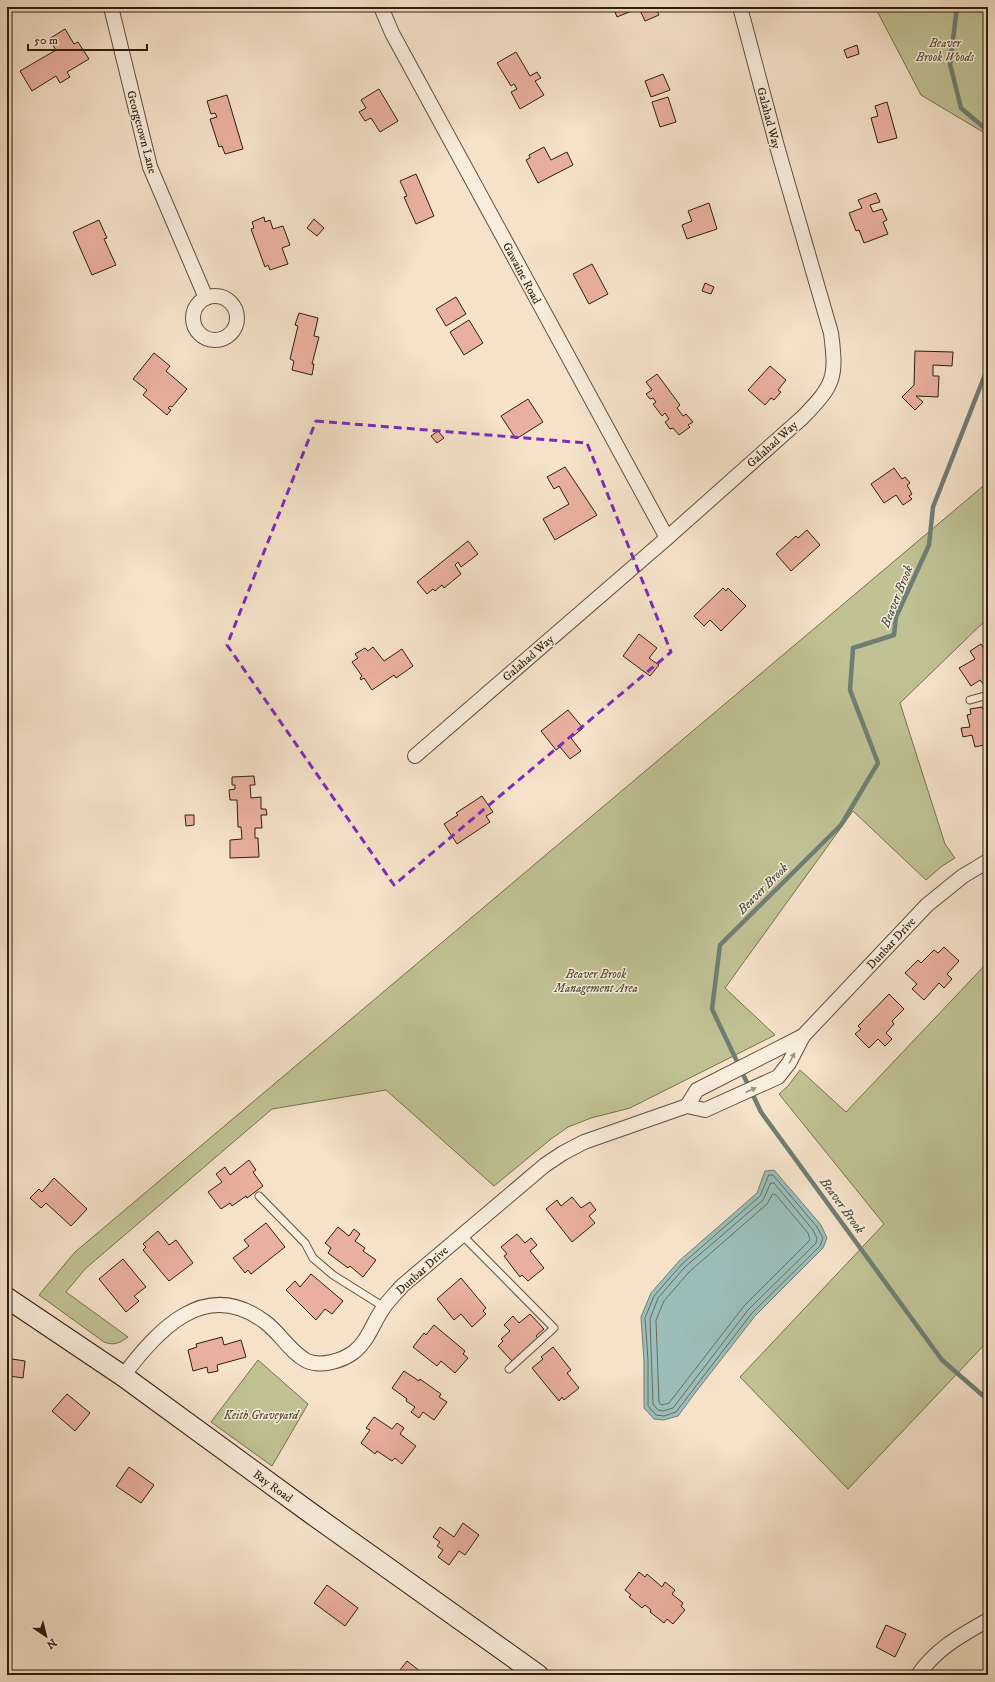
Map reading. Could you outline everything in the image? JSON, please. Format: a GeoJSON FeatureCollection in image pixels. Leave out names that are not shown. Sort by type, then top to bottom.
{"type":"FeatureCollection","features":[{"type":"Feature","properties":{"kind":"main road","name":"Bay Road"},"geometry":{"type":"LineString","coordinates":[[7,1298],[123,1376],[312,1514],[538,1675]]}},
{"type":"Feature","properties":{"kind":"street","name":"Georgetown Lane"},"geometry":{"type":"LineString","coordinates":[[111,7],[150,167],[206,298]]}},
{"type":"Feature","properties":{"kind":"street","name":"Gawaine Road"},"geometry":{"type":"LineString","coordinates":[[381,7],[392,33],[667,538]]}},
{"type":"Feature","properties":{"kind":"street","name":"Galahad Way"},"geometry":{"type":"LineString","coordinates":[[414,756],[667,538],[815,404],[826,389],[834,371],[835,359],[831,333],[778,150],[740,7]]}},
{"type":"Feature","properties":{"kind":"street","name":"Dunbar Drive"},"geometry":{"type":"LineString","coordinates":[[123,1376],[141,1352],[168,1326],[185,1314],[201,1308],[222,1305],[238,1306],[253,1313],[267,1323],[294,1351],[308,1361],[321,1363],[338,1361],[353,1353],[365,1341],[384,1307],[402,1286],[545,1165],[591,1139],[687,1106],[705,1110],[778,1077],[789,1063],[803,1036],[927,905],[957,880],[988,861]]}},
{"type":"Feature","properties":{"kind":"street","name":"Dunbar Drive"},"geometry":{"type":"LineString","coordinates":[[687,1106],[697,1090],[803,1036]]}},
{"type":"Feature","properties":{"kind":"street"},"geometry":{"type":"LineString","coordinates":[[918,1675],[930,1658],[945,1645],[988,1620]]}},
{"type":"Feature","properties":{"kind":"lane"},"geometry":{"type":"LineString","coordinates":[[970,700],[988,695]]}},
{"type":"Feature","properties":{"kind":"lane"},"geometry":{"type":"LineString","coordinates":[[259,1196],[306,1243],[313,1258],[333,1275],[384,1307]]}},
{"type":"Feature","properties":{"kind":"lane"},"geometry":{"type":"LineString","coordinates":[[462,1235],[554,1328],[509,1369]]}},
{"type":"Feature","properties":{"kind":"highlighted area"},"geometry":{"type":"Polygon","coordinates":[[[316,421],[587,443],[671,652],[394,885],[227,645],[316,421]]]}},
{"type":"Feature","properties":{"kind":"green space","name":"Beaver Brook Woods"},"geometry":{"type":"Polygon","coordinates":[[[875,7],[988,7],[988,135],[921,95],[875,7]]]}},
{"type":"Feature","properties":{"kind":"green space","name":"Beaver Brook Management Area"},"geometry":{"type":"Polygon","coordinates":[[[988,482],[988,618],[900,703],[945,844],[955,858],[942,866],[926,880],[853,811],[725,988],[775,1035],[630,1108],[591,1118],[568,1127],[551,1139],[494,1186],[386,1090],[272,1109],[85,1269],[66,1292],[128,1337],[117,1343],[111,1344],[104,1342],[39,1295],[75,1252],[988,482]]]}},
{"type":"Feature","properties":{"kind":"green space"},"geometry":{"type":"Polygon","coordinates":[[[988,962],[988,1341],[848,1489],[740,1377],[884,1224],[779,1094],[788,1086],[800,1070],[846,1112],[988,962]]]}},
{"type":"Feature","properties":{"kind":"green space","name":"Keith Graveyard"},"geometry":{"type":"Polygon","coordinates":[[[258,1360],[308,1404],[272,1466],[211,1422],[258,1360]]]}},
{"type":"Feature","properties":{"kind":"water"},"geometry":{"type":"Polygon","coordinates":[[[774,1170],[821,1225],[827,1238],[823,1248],[755,1316],[678,1416],[664,1420],[654,1419],[644,1408],[644,1361],[641,1317],[651,1293],[679,1261],[757,1193],[765,1171],[774,1170]]]}},
{"type":"Feature","properties":{"kind":"building"},"geometry":{"type":"Polygon","coordinates":[[[613,7],[655,7],[659,15],[645,21],[639,8],[617,17],[613,7]]]}},
{"type":"Feature","properties":{"kind":"building"},"geometry":{"type":"Polygon","coordinates":[[[833,7],[843,7],[843,9],[835,11],[833,7]]]}},
{"type":"Feature","properties":{"kind":"building"},"geometry":{"type":"Polygon","coordinates":[[[65,29],[74,44],[78,42],[89,59],[67,72],[70,77],[60,83],[56,76],[32,91],[20,71],[56,50],[49,39],[65,29]]]}},
{"type":"Feature","properties":{"kind":"building"},"geometry":{"type":"Polygon","coordinates":[[[857,45],[859,54],[847,58],[844,50],[857,45]]]}},
{"type":"Feature","properties":{"kind":"building"},"geometry":{"type":"Polygon","coordinates":[[[516,52],[530,76],[537,72],[541,78],[535,81],[544,95],[520,109],[511,92],[517,89],[514,84],[511,86],[497,63],[516,52]]]}},
{"type":"Feature","properties":{"kind":"building"},"geometry":{"type":"Polygon","coordinates":[[[663,74],[670,90],[651,97],[645,81],[663,74]]]}},
{"type":"Feature","properties":{"kind":"building"},"geometry":{"type":"Polygon","coordinates":[[[379,89],[398,121],[380,132],[371,118],[365,121],[359,112],[366,108],[361,100],[379,89]]]}},
{"type":"Feature","properties":{"kind":"building"},"geometry":{"type":"Polygon","coordinates":[[[227,95],[243,149],[225,154],[222,146],[219,147],[210,119],[217,117],[215,113],[211,114],[207,101],[227,95]]]}},
{"type":"Feature","properties":{"kind":"building"},"geometry":{"type":"Polygon","coordinates":[[[668,97],[676,122],[660,127],[652,102],[668,97]]]}},
{"type":"Feature","properties":{"kind":"building"},"geometry":{"type":"Polygon","coordinates":[[[887,102],[897,138],[878,143],[871,118],[878,116],[875,106],[887,102]]]}},
{"type":"Feature","properties":{"kind":"building"},"geometry":{"type":"Polygon","coordinates":[[[544,147],[551,160],[567,152],[573,165],[538,183],[526,160],[530,158],[529,155],[544,147]]]}},
{"type":"Feature","properties":{"kind":"building"},"geometry":{"type":"Polygon","coordinates":[[[416,174],[434,216],[416,224],[404,197],[407,196],[400,181],[416,174]]]}},
{"type":"Feature","properties":{"kind":"building"},"geometry":{"type":"Polygon","coordinates":[[[876,193],[880,202],[870,205],[873,212],[882,209],[887,220],[883,222],[888,234],[864,243],[859,230],[856,231],[849,213],[862,208],[858,200],[876,193]]]}},
{"type":"Feature","properties":{"kind":"building"},"geometry":{"type":"Polygon","coordinates":[[[709,203],[717,229],[687,239],[682,225],[692,221],[688,211],[709,203]]]}},
{"type":"Feature","properties":{"kind":"building"},"geometry":{"type":"Polygon","coordinates":[[[264,217],[265,222],[270,220],[273,229],[283,226],[290,245],[282,248],[288,264],[270,270],[268,265],[265,267],[251,229],[254,228],[252,222],[264,217]]]}},
{"type":"Feature","properties":{"kind":"building"},"geometry":{"type":"Polygon","coordinates":[[[314,219],[324,228],[317,236],[307,228],[314,219]]]}},
{"type":"Feature","properties":{"kind":"building"},"geometry":{"type":"Polygon","coordinates":[[[99,220],[107,238],[104,239],[116,265],[92,275],[73,232],[99,220]]]}},
{"type":"Feature","properties":{"kind":"building"},"geometry":{"type":"Polygon","coordinates":[[[592,264],[608,294],[589,304],[573,274],[592,264]]]}},
{"type":"Feature","properties":{"kind":"building"},"geometry":{"type":"Polygon","coordinates":[[[705,283],[714,287],[711,294],[702,291],[705,283]]]}},
{"type":"Feature","properties":{"kind":"building"},"geometry":{"type":"Polygon","coordinates":[[[456,297],[466,314],[446,326],[436,309],[456,297]]]}},
{"type":"Feature","properties":{"kind":"building"},"geometry":{"type":"Polygon","coordinates":[[[299,313],[318,318],[314,336],[319,337],[312,364],[314,364],[312,375],[292,370],[294,361],[290,359],[298,326],[295,325],[299,313]]]}},
{"type":"Feature","properties":{"kind":"building"},"geometry":{"type":"Polygon","coordinates":[[[469,320],[483,343],[464,355],[450,332],[469,320]]]}},
{"type":"Feature","properties":{"kind":"building"},"geometry":{"type":"Polygon","coordinates":[[[915,351],[953,352],[952,366],[933,365],[933,376],[939,376],[938,397],[916,396],[923,402],[915,410],[902,397],[914,385],[915,351]]]}},
{"type":"Feature","properties":{"kind":"building"},"geometry":{"type":"Polygon","coordinates":[[[154,353],[170,366],[166,371],[187,389],[172,407],[170,406],[168,408],[171,410],[167,415],[143,395],[147,390],[133,379],[154,353]]]}},
{"type":"Feature","properties":{"kind":"building"},"geometry":{"type":"Polygon","coordinates":[[[770,366],[786,380],[778,390],[781,392],[774,400],[771,398],[765,405],[748,390],[770,366]]]}},
{"type":"Feature","properties":{"kind":"building"},"geometry":{"type":"Polygon","coordinates":[[[657,374],[680,405],[677,408],[683,416],[686,414],[693,422],[688,425],[690,427],[679,435],[673,428],[670,429],[665,422],[669,419],[665,413],[662,416],[653,404],[656,402],[653,398],[650,399],[646,394],[652,390],[646,382],[657,374]]]}},
{"type":"Feature","properties":{"kind":"building"},"geometry":{"type":"Polygon","coordinates":[[[528,399],[543,422],[516,439],[501,416],[528,399]]]}},
{"type":"Feature","properties":{"kind":"building"},"geometry":{"type":"Polygon","coordinates":[[[438,431],[444,438],[437,443],[431,436],[438,431]]]}},
{"type":"Feature","properties":{"kind":"building"},"geometry":{"type":"Polygon","coordinates":[[[565,467],[597,515],[555,540],[543,519],[569,504],[559,486],[554,489],[547,477],[565,467]]]}},
{"type":"Feature","properties":{"kind":"building"},"geometry":{"type":"Polygon","coordinates":[[[894,468],[902,479],[905,477],[910,483],[907,485],[912,494],[909,496],[912,499],[903,505],[896,495],[884,503],[871,484],[894,468]]]}},
{"type":"Feature","properties":{"kind":"building"},"geometry":{"type":"Polygon","coordinates":[[[807,530],[820,545],[791,571],[776,554],[796,536],[798,538],[807,530]]]}},
{"type":"Feature","properties":{"kind":"building"},"geometry":{"type":"Polygon","coordinates":[[[468,541],[478,554],[461,567],[458,562],[455,565],[461,574],[444,588],[442,585],[435,591],[433,589],[427,594],[417,582],[468,541]]]}},
{"type":"Feature","properties":{"kind":"building"},"geometry":{"type":"Polygon","coordinates":[[[723,588],[726,591],[728,588],[746,606],[721,631],[710,620],[704,626],[694,616],[723,588]]]}},
{"type":"Feature","properties":{"kind":"building"},"geometry":{"type":"Polygon","coordinates":[[[639,634],[657,648],[649,658],[659,665],[650,676],[623,656],[639,634]]]}},
{"type":"Feature","properties":{"kind":"building"},"geometry":{"type":"Polygon","coordinates":[[[981,644],[986,652],[988,651],[988,681],[983,684],[980,680],[971,686],[959,668],[975,659],[970,651],[981,644]]]}},
{"type":"Feature","properties":{"kind":"building"},"geometry":{"type":"Polygon","coordinates":[[[373,647],[384,661],[402,649],[413,666],[396,678],[394,675],[372,690],[364,678],[361,680],[360,678],[362,676],[352,662],[358,658],[355,654],[365,648],[368,651],[373,647]]]}},
{"type":"Feature","properties":{"kind":"building"},"geometry":{"type":"Polygon","coordinates":[[[982,707],[983,709],[988,708],[988,744],[975,747],[972,735],[963,737],[961,728],[970,727],[967,715],[971,714],[970,709],[982,707]]]}},
{"type":"Feature","properties":{"kind":"building"},"geometry":{"type":"Polygon","coordinates":[[[568,710],[583,728],[571,738],[581,751],[570,759],[560,747],[556,750],[541,731],[568,710]]]}},
{"type":"Feature","properties":{"kind":"building"},"geometry":{"type":"Polygon","coordinates":[[[254,776],[255,785],[250,785],[251,798],[261,797],[261,809],[266,809],[267,815],[261,815],[262,828],[255,828],[255,838],[258,838],[259,857],[230,858],[230,840],[242,839],[241,827],[238,827],[237,800],[230,800],[229,790],[235,789],[235,785],[232,785],[232,777],[254,776]]]}},
{"type":"Feature","properties":{"kind":"building"},"geometry":{"type":"Polygon","coordinates":[[[482,796],[493,812],[486,816],[490,822],[457,844],[444,824],[458,815],[456,813],[482,796]]]}},
{"type":"Feature","properties":{"kind":"building"},"geometry":{"type":"Polygon","coordinates":[[[185,815],[194,815],[194,825],[186,826],[185,815]]]}},
{"type":"Feature","properties":{"kind":"building"},"geometry":{"type":"Polygon","coordinates":[[[944,947],[959,961],[947,974],[952,979],[944,988],[939,983],[924,1000],[912,989],[917,984],[905,973],[918,960],[921,963],[934,950],[938,953],[944,947]]]}},
{"type":"Feature","properties":{"kind":"building"},"geometry":{"type":"Polygon","coordinates":[[[889,994],[904,1009],[892,1021],[894,1024],[886,1033],[892,1039],[885,1046],[878,1039],[869,1048],[855,1034],[861,1029],[858,1026],[889,994]]]}},
{"type":"Feature","properties":{"kind":"building"},"geometry":{"type":"Polygon","coordinates":[[[249,1160],[256,1170],[253,1172],[263,1186],[247,1198],[246,1196],[232,1206],[230,1203],[221,1209],[208,1192],[222,1182],[216,1174],[225,1167],[230,1175],[249,1160]]]}},
{"type":"Feature","properties":{"kind":"building"},"geometry":{"type":"Polygon","coordinates":[[[54,1178],[87,1209],[71,1226],[46,1203],[41,1208],[30,1198],[39,1189],[42,1192],[54,1178]]]}},
{"type":"Feature","properties":{"kind":"building"},"geometry":{"type":"Polygon","coordinates":[[[572,1197],[581,1208],[590,1202],[596,1210],[589,1216],[595,1223],[572,1242],[546,1209],[557,1200],[561,1206],[572,1197]]]}},
{"type":"Feature","properties":{"kind":"building"},"geometry":{"type":"Polygon","coordinates":[[[266,1223],[285,1247],[251,1274],[248,1270],[245,1273],[233,1258],[249,1246],[244,1240],[266,1223]]]}},
{"type":"Feature","properties":{"kind":"building"},"geometry":{"type":"Polygon","coordinates":[[[338,1227],[349,1236],[354,1229],[360,1234],[355,1241],[365,1248],[363,1251],[376,1260],[363,1277],[350,1266],[348,1268],[328,1253],[331,1248],[325,1243],[338,1227]]]}},
{"type":"Feature","properties":{"kind":"building"},"geometry":{"type":"Polygon","coordinates":[[[158,1231],[169,1245],[176,1240],[193,1263],[169,1281],[143,1250],[146,1247],[143,1244],[158,1231]]]}},
{"type":"Feature","properties":{"kind":"building"},"geometry":{"type":"Polygon","coordinates":[[[517,1234],[525,1243],[531,1238],[537,1245],[530,1251],[544,1268],[528,1281],[522,1275],[520,1277],[504,1256],[507,1254],[501,1247],[517,1234]]]}},
{"type":"Feature","properties":{"kind":"building"},"geometry":{"type":"Polygon","coordinates":[[[123,1259],[146,1287],[134,1296],[139,1301],[126,1312],[99,1279],[123,1259]]]}},
{"type":"Feature","properties":{"kind":"building"},"geometry":{"type":"Polygon","coordinates":[[[311,1274],[343,1301],[332,1314],[325,1309],[316,1320],[286,1290],[295,1281],[300,1287],[311,1274]]]}},
{"type":"Feature","properties":{"kind":"building"},"geometry":{"type":"Polygon","coordinates":[[[461,1278],[486,1308],[483,1311],[486,1314],[472,1327],[461,1314],[454,1320],[437,1299],[461,1278]]]}},
{"type":"Feature","properties":{"kind":"building"},"geometry":{"type":"Polygon","coordinates":[[[530,1314],[544,1329],[536,1336],[539,1339],[519,1357],[518,1356],[512,1361],[498,1346],[503,1341],[501,1339],[510,1331],[504,1325],[513,1316],[519,1323],[530,1314]]]}},
{"type":"Feature","properties":{"kind":"building"},"geometry":{"type":"Polygon","coordinates":[[[434,1325],[465,1351],[463,1354],[468,1358],[455,1373],[441,1361],[437,1366],[413,1347],[424,1333],[426,1335],[434,1325]]]}},
{"type":"Feature","properties":{"kind":"building"},"geometry":{"type":"Polygon","coordinates":[[[222,1337],[224,1345],[241,1340],[246,1357],[217,1365],[218,1371],[208,1373],[207,1367],[193,1371],[188,1350],[197,1347],[196,1344],[222,1337]]]}},
{"type":"Feature","properties":{"kind":"building"},"geometry":{"type":"Polygon","coordinates":[[[553,1347],[571,1370],[567,1373],[579,1388],[564,1400],[562,1397],[559,1401],[532,1368],[543,1359],[541,1357],[553,1347]]]}},
{"type":"Feature","properties":{"kind":"building"},"geometry":{"type":"Polygon","coordinates":[[[7,1355],[12,1359],[25,1361],[23,1378],[9,1376],[10,1370],[7,1369],[7,1355]]]}},
{"type":"Feature","properties":{"kind":"building"},"geometry":{"type":"Polygon","coordinates":[[[404,1371],[419,1381],[420,1379],[441,1394],[439,1397],[447,1402],[434,1420],[423,1412],[419,1418],[411,1412],[415,1407],[392,1388],[404,1371]]]}},
{"type":"Feature","properties":{"kind":"building"},"geometry":{"type":"Polygon","coordinates":[[[67,1394],[90,1413],[75,1431],[52,1411],[67,1394]]]}},
{"type":"Feature","properties":{"kind":"building"},"geometry":{"type":"Polygon","coordinates":[[[374,1417],[392,1429],[397,1423],[404,1428],[400,1434],[416,1446],[402,1464],[395,1458],[392,1461],[377,1451],[375,1454],[361,1443],[370,1430],[366,1428],[374,1417]]]}},
{"type":"Feature","properties":{"kind":"building"},"geometry":{"type":"Polygon","coordinates":[[[129,1467],[154,1485],[141,1503],[116,1486],[129,1467]]]}},
{"type":"Feature","properties":{"kind":"building"},"geometry":{"type":"Polygon","coordinates":[[[463,1523],[479,1535],[465,1555],[459,1551],[449,1565],[438,1557],[443,1550],[437,1546],[440,1542],[433,1537],[440,1527],[454,1537],[463,1523]]]}},
{"type":"Feature","properties":{"kind":"building"},"geometry":{"type":"Polygon","coordinates":[[[639,1572],[645,1577],[647,1574],[662,1587],[665,1582],[675,1590],[672,1594],[683,1603],[681,1606],[685,1610],[673,1624],[667,1619],[664,1623],[650,1612],[651,1610],[645,1605],[642,1608],[629,1597],[631,1595],[625,1590],[639,1572]]]}},
{"type":"Feature","properties":{"kind":"building"},"geometry":{"type":"Polygon","coordinates":[[[327,1585],[358,1608],[345,1626],[314,1603],[327,1585]]]}},
{"type":"Feature","properties":{"kind":"building"},"geometry":{"type":"Polygon","coordinates":[[[886,1625],[906,1634],[895,1657],[876,1647],[886,1625]]]}},
{"type":"Feature","properties":{"kind":"building"},"geometry":{"type":"Polygon","coordinates":[[[407,1661],[425,1675],[396,1675],[407,1661]]]}},
{"type":"Feature","properties":{"kind":"waterway","name":"Beaver Brook"},"geometry":{"type":"LineString","coordinates":[[957,7],[950,64],[961,108],[988,131]]}},
{"type":"Feature","properties":{"kind":"waterway","name":"Beaver Brook"},"geometry":{"type":"LineString","coordinates":[[988,372],[986,372],[933,507],[929,545],[896,617],[894,635],[853,648],[850,690],[878,763],[841,825],[720,945],[712,1009],[761,1112],[942,1360],[988,1400]]}}]}
